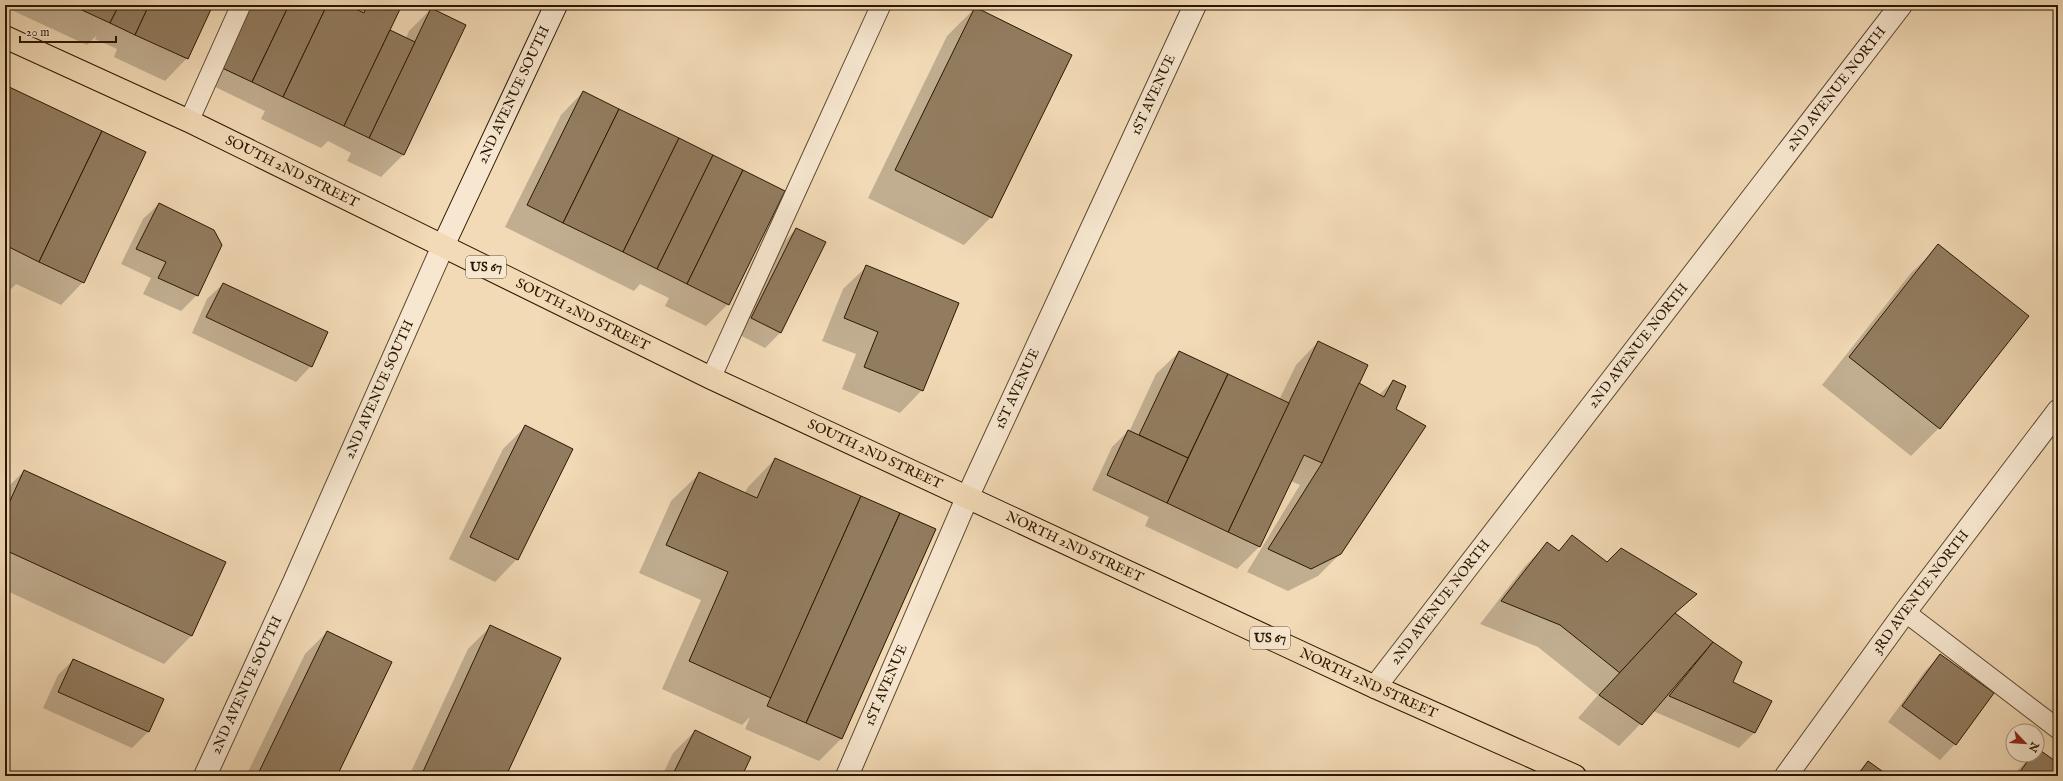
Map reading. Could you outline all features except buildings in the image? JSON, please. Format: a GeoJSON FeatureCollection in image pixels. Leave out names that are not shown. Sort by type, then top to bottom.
{"type":"FeatureCollection","features":[{"type":"Feature","properties":{"kind":"main road","name":"SOUTH 2ND STREET"},"geometry":{"type":"LineString","coordinates":[[5,37],[189,121],[711,378],[967,498]]}},
{"type":"Feature","properties":{"kind":"main road","name":"NORTH 2ND STREET"},"geometry":{"type":"LineString","coordinates":[[967,498],[1375,687],[1575,776]]}},
{"type":"Feature","properties":{"kind":"street","name":"2ND AVENUE SOUTH"},"geometry":{"type":"LineString","coordinates":[[205,776],[294,582],[443,246],[556,5]]}},
{"type":"Feature","properties":{"kind":"street","name":"1ST AVENUE"},"geometry":{"type":"LineString","coordinates":[[847,776],[967,498],[1195,5]]}},
{"type":"Feature","properties":{"kind":"street","name":"2ND AVENUE NORTH"},"geometry":{"type":"LineString","coordinates":[[1375,687],[1901,5]]}},
{"type":"Feature","properties":{"kind":"street","name":"3RD AVENUE NORTH"},"geometry":{"type":"LineString","coordinates":[[1786,776],[1905,612],[2058,410]]}},
{"type":"Feature","properties":{"kind":"lane"},"geometry":{"type":"LineString","coordinates":[[189,121],[241,5]]}},
{"type":"Feature","properties":{"kind":"lane"},"geometry":{"type":"LineString","coordinates":[[711,378],[881,5]]}},
{"type":"Feature","properties":{"kind":"lane"},"geometry":{"type":"LineString","coordinates":[[1905,612],[2058,729]]}}]}
